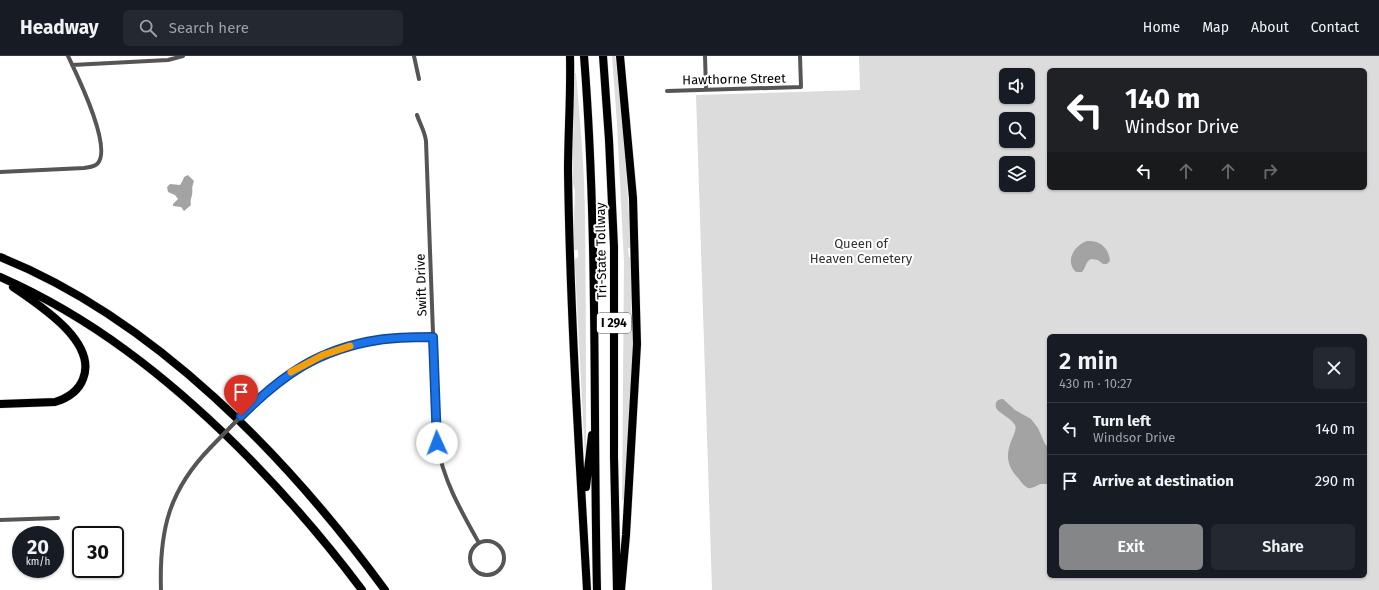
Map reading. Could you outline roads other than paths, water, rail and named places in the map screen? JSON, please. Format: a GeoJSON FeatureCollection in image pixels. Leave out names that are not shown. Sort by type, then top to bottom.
{"type":"FeatureCollection","features":[{"type":"Feature","properties":{"kind":"highway"},"geometry":{"type":"LineString","coordinates":[[570,56],[568,170],[576,392],[587,590]]}},
{"type":"Feature","properties":{"kind":"highway","name":"Tri-State Tollway"},"geometry":{"type":"LineString","coordinates":[[584,56],[593,227],[597,590]]}},
{"type":"Feature","properties":{"kind":"highway","name":"Tri-State Tollway"},"geometry":{"type":"LineString","coordinates":[[603,56],[614,247],[614,458],[617,590]]}},
{"type":"Feature","properties":{"kind":"highway"},"geometry":{"type":"LineString","coordinates":[[620,56],[634,198],[637,344],[626,535],[621,590]]}},
{"type":"Feature","properties":{"kind":"highway"},"geometry":{"type":"LineString","coordinates":[[0,257],[55,283],[103,311],[147,341],[184,371],[230,413],[285,469],[335,526],[385,590]]}},
{"type":"Feature","properties":{"kind":"highway"},"geometry":{"type":"LineString","coordinates":[[0,278],[43,308],[56,320],[79,345],[84,355],[86,365],[79,387],[71,395],[64,399],[55,402],[0,404]]}},
{"type":"Feature","properties":{"kind":"highway"},"geometry":{"type":"LineString","coordinates":[[0,278],[42,297],[88,324],[133,355],[186,397],[273,483],[317,533],[362,590]]}},
{"type":"Feature","properties":{"kind":"highway"},"geometry":{"type":"LineString","coordinates":[[583,525],[588,460],[595,418]]}},
{"type":"Feature","properties":{"kind":"street"},"geometry":{"type":"LineString","coordinates":[[0,172],[84,168],[96,165],[100,160],[102,153],[99,134],[94,118],[68,56]]}},
{"type":"Feature","properties":{"kind":"street"},"geometry":{"type":"LineString","coordinates":[[72,65],[168,60],[183,56]]}},
{"type":"Feature","properties":{"kind":"street"},"geometry":{"type":"LineString","coordinates":[[414,56],[419,79]]}},
{"type":"Feature","properties":{"kind":"street"},"geometry":{"type":"LineString","coordinates":[[705,56],[706,89]]}},
{"type":"Feature","properties":{"kind":"street","name":"Hawthorne Street"},"geometry":{"type":"LineString","coordinates":[[667,90],[801,87],[800,56]]}},
{"type":"Feature","properties":{"kind":"street","name":"Swift Drive"},"geometry":{"type":"LineString","coordinates":[[417,115],[424,131],[426,141],[437,443],[444,474],[479,543]]}},
{"type":"Feature","properties":{"kind":"street"},"geometry":{"type":"LineString","coordinates":[[161,590],[161,551],[164,528],[176,494],[196,463],[263,394],[290,373],[317,358],[352,345],[378,340],[433,337]]}},
{"type":"Feature","properties":{"kind":"street"},"geometry":{"type":"LineString","coordinates":[[0,520],[58,518]]}},
{"type":"Feature","properties":{"kind":"street"},"geometry":{"type":"LineString","coordinates":[[489,541],[498,545],[502,549],[503,564],[495,572],[484,574],[473,567],[470,560],[470,554],[479,543],[489,541]]}},
{"type":"Feature","properties":{"kind":"park label","name":"Queen of Heaven Cemetery"},"geometry":{"type":"Point","coordinates":[861,250]}}]}
